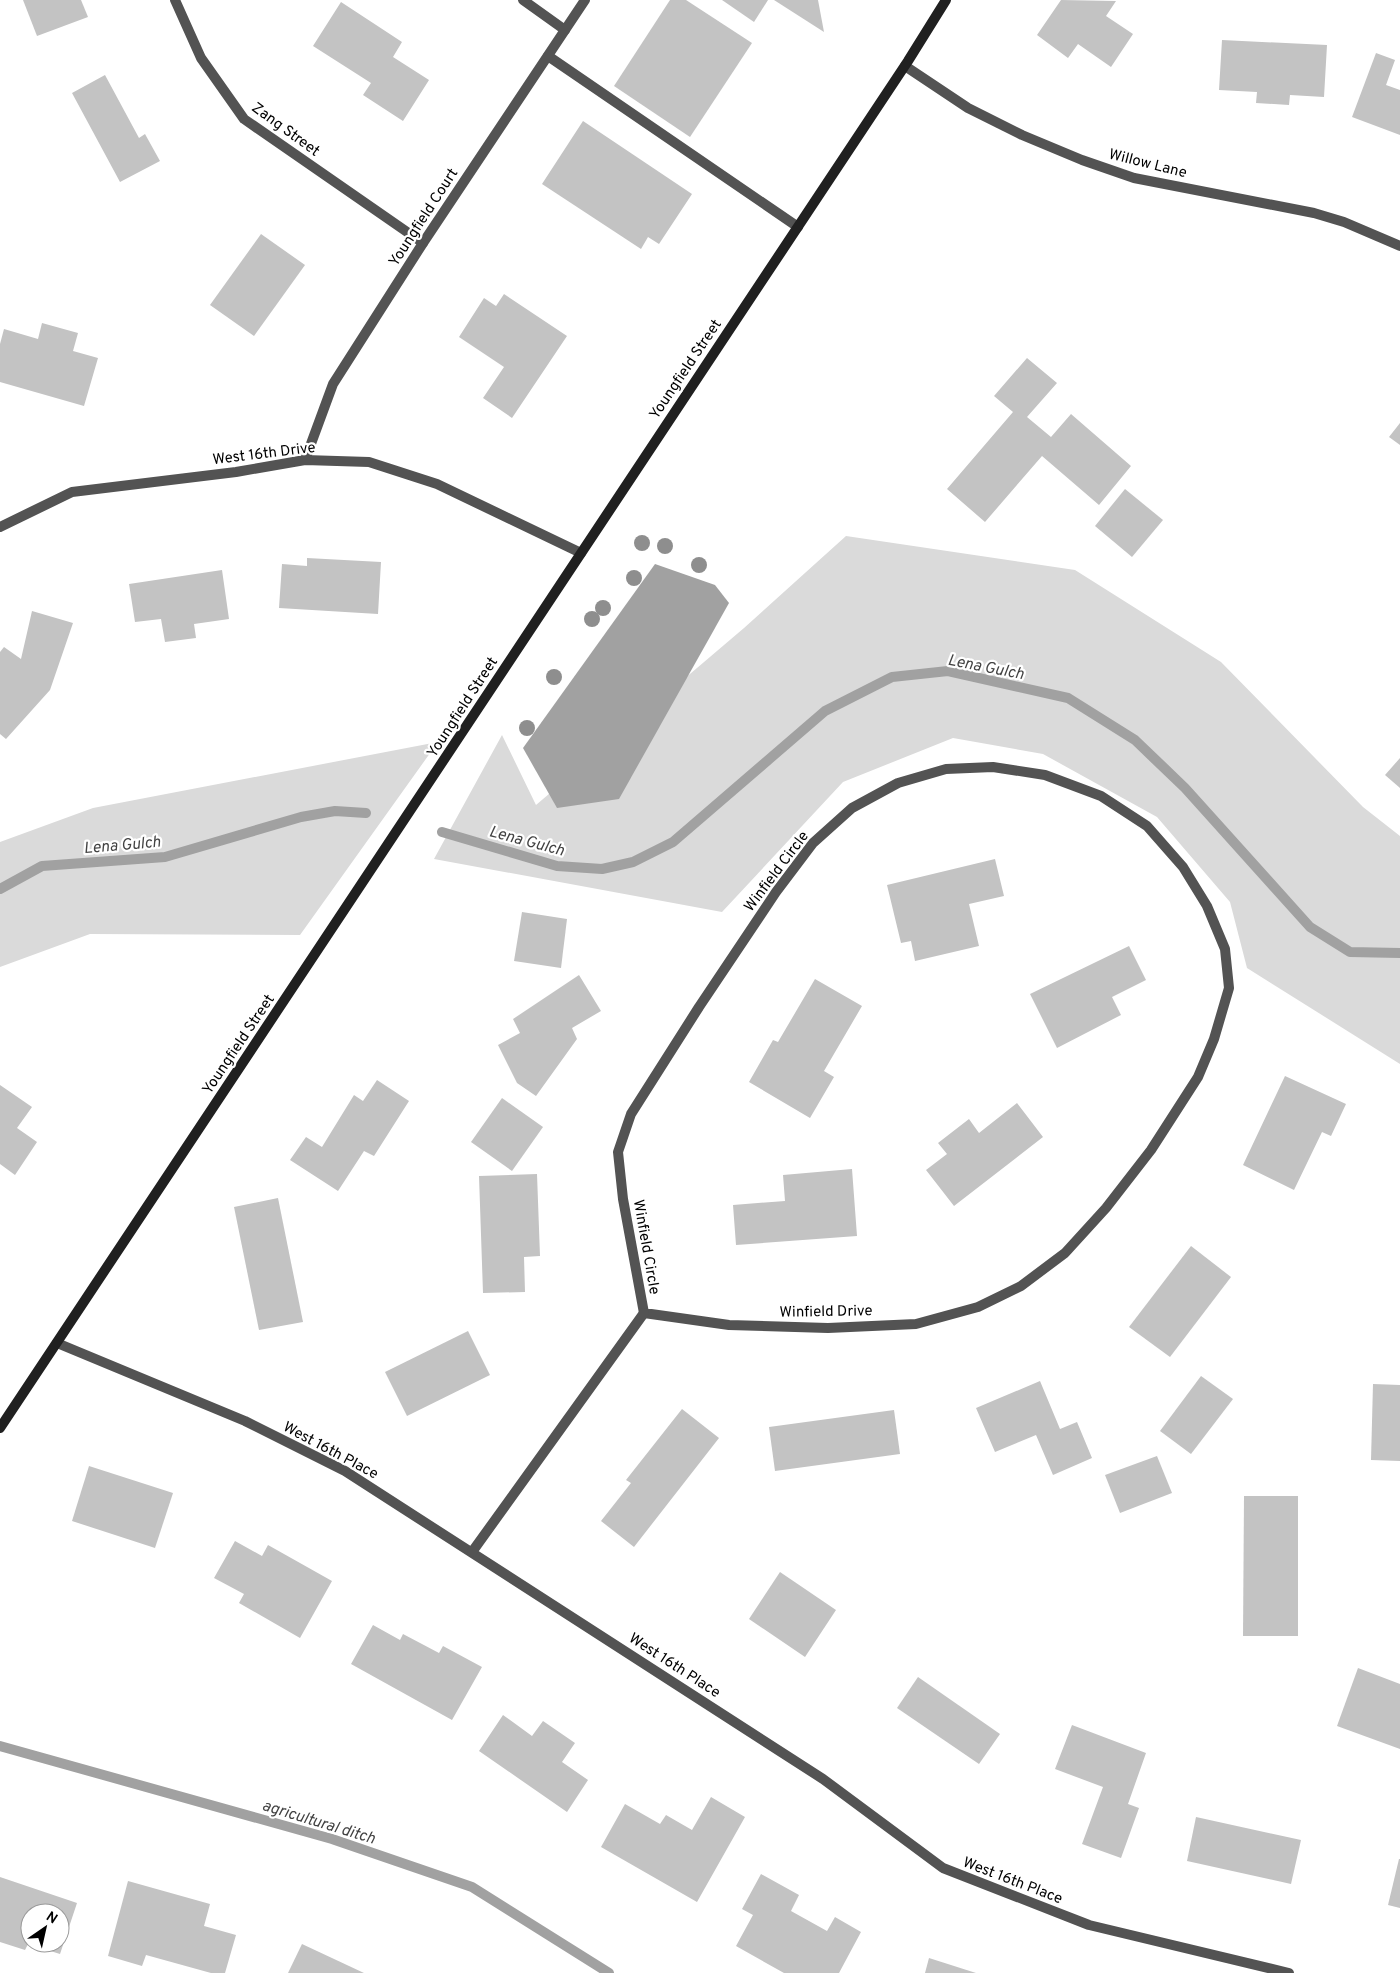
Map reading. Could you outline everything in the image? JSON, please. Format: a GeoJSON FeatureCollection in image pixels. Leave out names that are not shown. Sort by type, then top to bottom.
{"type":"FeatureCollection","features":[{"type":"Feature","properties":{"kind":"street","name":"Zang Street"},"geometry":{"type":"LineString","coordinates":[[175,0],[201,58],[244,119],[423,243]]}},
{"type":"Feature","properties":{"kind":"street"},"geometry":{"type":"LineString","coordinates":[[523,0],[565,30]]}},
{"type":"Feature","properties":{"kind":"street","name":"Youngfield Court"},"geometry":{"type":"LineString","coordinates":[[305,460],[333,384],[423,243],[585,0]]}},
{"type":"Feature","properties":{"kind":"street","name":"Youngfield Street"},"geometry":{"type":"LineString","coordinates":[[0,1428],[905,66],[946,0]]}},
{"type":"Feature","properties":{"kind":"street"},"geometry":{"type":"LineString","coordinates":[[548,56],[798,227]]}},
{"type":"Feature","properties":{"kind":"street","name":"Willow Lane"},"geometry":{"type":"LineString","coordinates":[[905,66],[968,108],[1022,135],[1082,160],[1134,178],[1314,213],[1344,222],[1400,246]]}},
{"type":"Feature","properties":{"kind":"street","name":"West 16th Drive"},"geometry":{"type":"LineString","coordinates":[[0,527],[72,492],[236,472],[305,460],[368,462],[436,484],[581,553]]}},
{"type":"Feature","properties":{"kind":"street","name":"Winfield Circle"},"geometry":{"type":"LineString","coordinates":[[644,1313],[623,1199],[618,1152],[631,1114],[770,900],[813,843],[852,808],[898,783],[946,769],[993,767],[1036,774],[1101,796],[1147,826],[1183,867],[1207,906],[1226,949],[1229,988],[1214,1039],[1198,1077]]}},
{"type":"Feature","properties":{"kind":"street","name":"Winfield Drive"},"geometry":{"type":"LineString","coordinates":[[644,1313],[729,1325],[828,1328],[916,1324],[978,1307],[1021,1286],[1064,1253],[1106,1208],[1151,1150],[1198,1077]]}},
{"type":"Feature","properties":{"kind":"street"},"geometry":{"type":"LineString","coordinates":[[472,1552],[644,1313]]}},
{"type":"Feature","properties":{"kind":"street","name":"West 16th Place"},"geometry":{"type":"LineString","coordinates":[[57,1342],[245,1421],[336,1467],[472,1552],[823,1779],[942,1868],[1089,1925],[1290,1973]]}},
{"type":"Feature","properties":{"kind":"shaded area"},"geometry":{"type":"Polygon","coordinates":[[[846,536],[1075,570],[1221,662],[1363,807],[1400,836],[1400,1064],[1247,968],[1230,902],[1157,817],[1043,754],[953,738],[843,782],[722,912],[434,859],[502,735],[536,805],[744,628],[846,536]]]}},
{"type":"Feature","properties":{"kind":"shaded area"},"geometry":{"type":"Polygon","coordinates":[[[655,564],[715,585],[729,603],[619,799],[557,808],[523,748],[655,564]]]}},
{"type":"Feature","properties":{"kind":"shaded area"},"geometry":{"type":"Polygon","coordinates":[[[438,742],[300,935],[90,934],[0,967],[0,842],[93,808],[438,742]]]}},
{"type":"Feature","properties":{"kind":"building"},"geometry":{"type":"Polygon","coordinates":[[[23,0],[81,0],[88,17],[37,36],[23,0]]]}},
{"type":"Feature","properties":{"kind":"building"},"geometry":{"type":"Polygon","coordinates":[[[670,0],[686,0],[752,43],[690,137],[614,86],[670,0]]]}},
{"type":"Feature","properties":{"kind":"building"},"geometry":{"type":"Polygon","coordinates":[[[722,0],[768,0],[754,22],[722,0]]]}},
{"type":"Feature","properties":{"kind":"building"},"geometry":{"type":"Polygon","coordinates":[[[774,0],[818,0],[824,32],[774,0]]]}},
{"type":"Feature","properties":{"kind":"building"},"geometry":{"type":"Polygon","coordinates":[[[1061,0],[1116,1],[1106,16],[1133,34],[1111,67],[1078,44],[1068,58],[1037,35],[1061,0]]]}},
{"type":"Feature","properties":{"kind":"building"},"geometry":{"type":"Polygon","coordinates":[[[341,2],[402,42],[393,57],[429,80],[403,121],[363,95],[371,83],[313,46],[341,2]]]}},
{"type":"Feature","properties":{"kind":"building"},"geometry":{"type":"Polygon","coordinates":[[[1222,40],[1327,45],[1324,97],[1290,95],[1289,105],[1256,103],[1257,92],[1219,90],[1222,40]]]}},
{"type":"Feature","properties":{"kind":"building"},"geometry":{"type":"Polygon","coordinates":[[[1376,53],[1395,60],[1386,85],[1400,90],[1400,135],[1352,117],[1376,53]]]}},
{"type":"Feature","properties":{"kind":"building"},"geometry":{"type":"Polygon","coordinates":[[[105,75],[139,138],[145,134],[160,161],[120,182],[72,93],[105,75]]]}},
{"type":"Feature","properties":{"kind":"building"},"geometry":{"type":"Polygon","coordinates":[[[583,121],[692,194],[659,244],[648,237],[641,249],[542,184],[583,121]]]}},
{"type":"Feature","properties":{"kind":"building"},"geometry":{"type":"Polygon","coordinates":[[[261,234],[305,265],[254,336],[210,305],[261,234]]]}},
{"type":"Feature","properties":{"kind":"building"},"geometry":{"type":"Polygon","coordinates":[[[504,294],[567,336],[512,418],[483,398],[504,367],[459,337],[484,298],[496,306],[504,294]]]}},
{"type":"Feature","properties":{"kind":"building"},"geometry":{"type":"Polygon","coordinates":[[[42,323],[78,333],[73,351],[98,358],[84,406],[0,382],[0,344],[4,329],[38,339],[42,323]]]}},
{"type":"Feature","properties":{"kind":"building"},"geometry":{"type":"Polygon","coordinates":[[[1027,358],[1057,383],[1027,417],[1051,437],[1071,414],[1131,466],[1099,505],[1042,456],[985,522],[947,489],[1013,412],[994,396],[1027,358]]]}},
{"type":"Feature","properties":{"kind":"building"},"geometry":{"type":"Polygon","coordinates":[[[1400,423],[1400,445],[1389,437],[1400,423]]]}},
{"type":"Feature","properties":{"kind":"building"},"geometry":{"type":"Polygon","coordinates":[[[1125,489],[1163,520],[1132,557],[1095,526],[1125,489]]]}},
{"type":"Feature","properties":{"kind":"building"},"geometry":{"type":"Polygon","coordinates":[[[307,558],[381,562],[378,614],[279,608],[282,564],[307,566],[307,558]]]}},
{"type":"Feature","properties":{"kind":"building"},"geometry":{"type":"Polygon","coordinates":[[[222,570],[229,619],[194,624],[196,638],[165,642],[161,619],[135,622],[129,584],[222,570]]]}},
{"type":"Feature","properties":{"kind":"building"},"geometry":{"type":"Polygon","coordinates":[[[32,611],[73,623],[50,690],[6,739],[0,734],[0,652],[4,647],[21,659],[32,611]]]}},
{"type":"Feature","properties":{"kind":"building"},"geometry":{"type":"Polygon","coordinates":[[[1400,758],[1400,788],[1385,775],[1400,758]]]}},
{"type":"Feature","properties":{"kind":"building"},"geometry":{"type":"Polygon","coordinates":[[[995,859],[1004,896],[969,904],[979,946],[915,961],[911,941],[901,943],[887,885],[995,859]]]}},
{"type":"Feature","properties":{"kind":"building"},"geometry":{"type":"Polygon","coordinates":[[[522,912],[567,919],[561,968],[514,961],[522,912]]]}},
{"type":"Feature","properties":{"kind":"building"},"geometry":{"type":"Polygon","coordinates":[[[1129,946],[1146,980],[1112,997],[1121,1015],[1057,1048],[1030,994],[1129,946]]]}},
{"type":"Feature","properties":{"kind":"building"},"geometry":{"type":"Polygon","coordinates":[[[579,975],[601,1011],[572,1028],[577,1039],[536,1096],[517,1083],[498,1045],[520,1033],[513,1019],[579,975]]]}},
{"type":"Feature","properties":{"kind":"building"},"geometry":{"type":"Polygon","coordinates":[[[815,979],[862,1006],[824,1071],[834,1077],[810,1118],[749,1082],[773,1040],[778,1042],[815,979]]]}},
{"type":"Feature","properties":{"kind":"building"},"geometry":{"type":"Polygon","coordinates":[[[1285,1076],[1346,1104],[1331,1136],[1322,1132],[1294,1190],[1243,1165],[1285,1076]]]}},
{"type":"Feature","properties":{"kind":"building"},"geometry":{"type":"Polygon","coordinates":[[[377,1080],[409,1101],[374,1156],[364,1151],[338,1191],[290,1160],[306,1137],[322,1147],[354,1095],[363,1101],[377,1080]]]}},
{"type":"Feature","properties":{"kind":"building"},"geometry":{"type":"Polygon","coordinates":[[[0,1085],[32,1107],[17,1128],[37,1142],[15,1175],[0,1164],[0,1085]]]}},
{"type":"Feature","properties":{"kind":"building"},"geometry":{"type":"Polygon","coordinates":[[[502,1098],[543,1127],[512,1171],[471,1142],[502,1098]]]}},
{"type":"Feature","properties":{"kind":"building"},"geometry":{"type":"Polygon","coordinates":[[[1017,1103],[1043,1137],[954,1206],[926,1170],[947,1154],[938,1143],[969,1119],[979,1133],[1017,1103]]]}},
{"type":"Feature","properties":{"kind":"building"},"geometry":{"type":"Polygon","coordinates":[[[852,1169],[857,1236],[736,1245],[733,1205],[785,1201],[783,1175],[852,1169]]]}},
{"type":"Feature","properties":{"kind":"building"},"geometry":{"type":"Polygon","coordinates":[[[537,1174],[540,1256],[524,1257],[525,1292],[483,1293],[479,1176],[537,1174]]]}},
{"type":"Feature","properties":{"kind":"building"},"geometry":{"type":"Polygon","coordinates":[[[278,1198],[303,1322],[259,1330],[234,1207],[278,1198]]]}},
{"type":"Feature","properties":{"kind":"building"},"geometry":{"type":"Polygon","coordinates":[[[1191,1246],[1231,1277],[1170,1357],[1129,1327],[1191,1246]]]}},
{"type":"Feature","properties":{"kind":"building"},"geometry":{"type":"Polygon","coordinates":[[[468,1331],[490,1375],[407,1416],[385,1372],[468,1331]]]}},
{"type":"Feature","properties":{"kind":"building"},"geometry":{"type":"Polygon","coordinates":[[[1201,1376],[1233,1399],[1191,1454],[1160,1431],[1201,1376]]]}},
{"type":"Feature","properties":{"kind":"building"},"geometry":{"type":"Polygon","coordinates":[[[1040,1381],[1060,1429],[1077,1422],[1092,1458],[1053,1475],[1036,1435],[995,1452],[976,1408],[1040,1381]]]}},
{"type":"Feature","properties":{"kind":"building"},"geometry":{"type":"Polygon","coordinates":[[[1373,1384],[1400,1385],[1400,1461],[1371,1460],[1373,1384]]]}},
{"type":"Feature","properties":{"kind":"building"},"geometry":{"type":"Polygon","coordinates":[[[682,1409],[719,1438],[634,1547],[601,1521],[631,1483],[626,1480],[682,1409]]]}},
{"type":"Feature","properties":{"kind":"building"},"geometry":{"type":"Polygon","coordinates":[[[894,1410],[900,1454],[775,1471],[769,1427],[894,1410]]]}},
{"type":"Feature","properties":{"kind":"building"},"geometry":{"type":"Polygon","coordinates":[[[1157,1456],[1172,1493],[1120,1513],[1105,1475],[1157,1456]]]}},
{"type":"Feature","properties":{"kind":"building"},"geometry":{"type":"Polygon","coordinates":[[[89,1466],[173,1493],[155,1548],[72,1521],[89,1466]]]}},
{"type":"Feature","properties":{"kind":"building"},"geometry":{"type":"Polygon","coordinates":[[[1244,1496],[1298,1496],[1298,1636],[1243,1636],[1244,1496]]]}},
{"type":"Feature","properties":{"kind":"building"},"geometry":{"type":"Polygon","coordinates":[[[235,1541],[262,1556],[268,1545],[332,1581],[300,1638],[239,1603],[244,1594],[214,1578],[235,1541]]]}},
{"type":"Feature","properties":{"kind":"building"},"geometry":{"type":"Polygon","coordinates":[[[780,1572],[836,1610],[805,1657],[749,1619],[780,1572]]]}},
{"type":"Feature","properties":{"kind":"building"},"geometry":{"type":"Polygon","coordinates":[[[373,1625],[400,1640],[403,1634],[439,1653],[443,1646],[482,1667],[452,1720],[351,1664],[373,1625]]]}},
{"type":"Feature","properties":{"kind":"building"},"geometry":{"type":"Polygon","coordinates":[[[1358,1668],[1400,1684],[1400,1749],[1337,1726],[1358,1668]]]}},
{"type":"Feature","properties":{"kind":"building"},"geometry":{"type":"Polygon","coordinates":[[[918,1677],[1000,1734],[979,1764],[897,1708],[918,1677]]]}},
{"type":"Feature","properties":{"kind":"building"},"geometry":{"type":"Polygon","coordinates":[[[503,1715],[532,1736],[543,1721],[575,1743],[562,1762],[588,1780],[567,1812],[479,1751],[503,1715]]]}},
{"type":"Feature","properties":{"kind":"building"},"geometry":{"type":"Polygon","coordinates":[[[1072,1725],[1146,1753],[1128,1804],[1139,1808],[1121,1858],[1082,1844],[1103,1787],[1055,1769],[1072,1725]]]}},
{"type":"Feature","properties":{"kind":"building"},"geometry":{"type":"Polygon","coordinates":[[[711,1797],[745,1817],[697,1902],[601,1847],[625,1804],[660,1824],[666,1815],[692,1830],[711,1797]]]}},
{"type":"Feature","properties":{"kind":"building"},"geometry":{"type":"Polygon","coordinates":[[[1196,1817],[1301,1840],[1291,1884],[1187,1861],[1196,1817]]]}},
{"type":"Feature","properties":{"kind":"building"},"geometry":{"type":"Polygon","coordinates":[[[1400,1859],[1400,1908],[1388,1905],[1400,1859]]]}},
{"type":"Feature","properties":{"kind":"building"},"geometry":{"type":"Polygon","coordinates":[[[761,1874],[799,1895],[791,1911],[827,1931],[835,1917],[861,1932],[839,1973],[784,1973],[736,1946],[753,1915],[742,1909],[761,1874]]]}},
{"type":"Feature","properties":{"kind":"building"},"geometry":{"type":"Polygon","coordinates":[[[0,1877],[77,1903],[70,1924],[70,1903],[20,1903],[20,1948],[0,1942],[0,1877]]]}},
{"type":"Feature","properties":{"kind":"building"},"geometry":{"type":"Polygon","coordinates":[[[128,1881],[210,1904],[204,1926],[236,1935],[225,1973],[211,1973],[146,1955],[142,1966],[108,1956],[128,1881]]]}},
{"type":"Feature","properties":{"kind":"building"},"geometry":{"type":"Polygon","coordinates":[[[302,1944],[364,1973],[288,1973],[302,1944]]]}},
{"type":"Feature","properties":{"kind":"building"},"geometry":{"type":"Polygon","coordinates":[[[929,1958],[976,1973],[925,1973],[929,1958]]]}},
{"type":"Feature","properties":{"kind":"waterway","name":"Lena Gulch"},"geometry":{"type":"LineString","coordinates":[[442,832],[557,866],[602,869],[633,862],[673,842],[825,711],[892,677],[948,671],[1068,698],[1135,740],[1185,788],[1310,927],[1350,952],[1400,953]]}},
{"type":"Feature","properties":{"kind":"waterway","name":"Lena Gulch"},"geometry":{"type":"LineString","coordinates":[[0,889],[42,866],[165,857],[301,817],[335,811],[366,813]]}},
{"type":"Feature","properties":{"kind":"waterway","name":"agricultural ditch"},"geometry":{"type":"LineString","coordinates":[[0,1746],[332,1839],[472,1887],[609,1973]]}}]}
